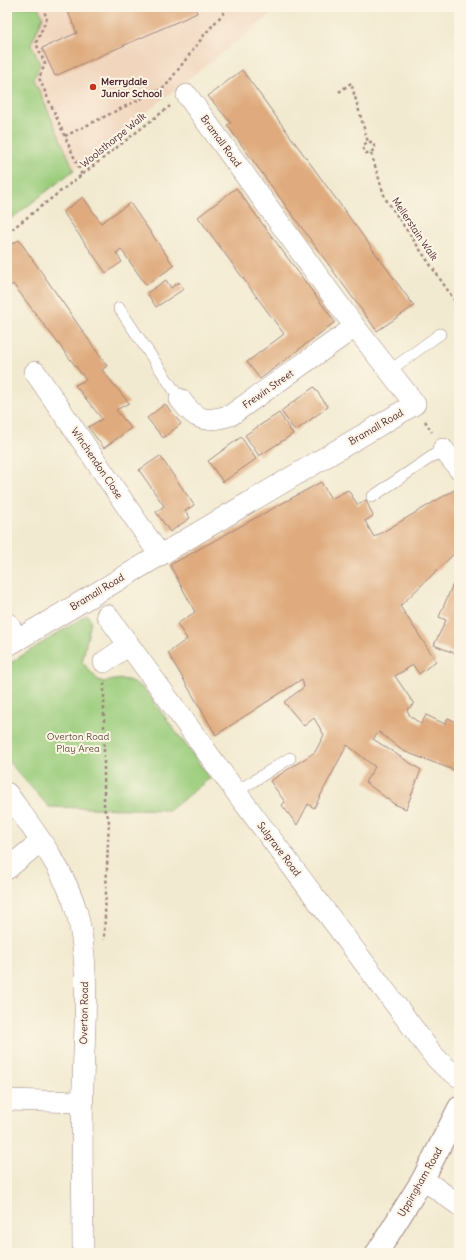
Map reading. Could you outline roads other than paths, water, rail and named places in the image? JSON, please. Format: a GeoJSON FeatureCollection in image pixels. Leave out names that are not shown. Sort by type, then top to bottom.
{"type":"FeatureCollection","features":[{"type":"Feature","properties":{"kind":"main road","name":"Uppingham Road"},"geometry":{"type":"LineString","coordinates":[[377,1253],[423,1179],[459,1108]]}},
{"type":"Feature","properties":{"kind":"street","name":"Bramall Road"},"geometry":{"type":"LineString","coordinates":[[11,636],[159,554],[415,404],[355,327],[187,95]]}},
{"type":"Feature","properties":{"kind":"street","name":"Frewin Street"},"geometry":{"type":"LineString","coordinates":[[180,399],[190,413],[202,420],[215,420],[231,415],[355,327]]}},
{"type":"Feature","properties":{"kind":"street","name":"Winchendon Close"},"geometry":{"type":"LineString","coordinates":[[35,372],[159,554]]}},
{"type":"Feature","properties":{"kind":"street"},"geometry":{"type":"LineString","coordinates":[[443,449],[459,469]]}},
{"type":"Feature","properties":{"kind":"street","name":"Sulgrave Road"},"geometry":{"type":"LineString","coordinates":[[107,615],[236,792],[434,1056],[444,1066],[459,1077]]}},
{"type":"Feature","properties":{"kind":"street"},"geometry":{"type":"LineString","coordinates":[[104,662],[129,645]]}},
{"type":"Feature","properties":{"kind":"street","name":"Overton Road"},"geometry":{"type":"LineString","coordinates":[[7,793],[41,841],[63,881],[76,911],[83,941],[85,980],[82,1102],[83,1253]]}},
{"type":"Feature","properties":{"kind":"street"},"geometry":{"type":"LineString","coordinates":[[7,869],[41,841]]}},
{"type":"Feature","properties":{"kind":"street"},"geometry":{"type":"LineString","coordinates":[[7,1100],[82,1102]]}},
{"type":"Feature","properties":{"kind":"street"},"geometry":{"type":"LineString","coordinates":[[423,1179],[459,1205]]}},
{"type":"Feature","properties":{"kind":"lane"},"geometry":{"type":"LineString","coordinates":[[118,308],[180,399]]}},
{"type":"Feature","properties":{"kind":"lane"},"geometry":{"type":"LineString","coordinates":[[389,371],[440,334]]}},
{"type":"Feature","properties":{"kind":"lane"},"geometry":{"type":"LineString","coordinates":[[372,497],[443,449]]}},
{"type":"Feature","properties":{"kind":"lane"},"geometry":{"type":"LineString","coordinates":[[236,792],[290,758]]}},
{"type":"Feature","properties":{"kind":"place","name":"Merrydale Junior School"},"geometry":{"type":"Point","coordinates":[93,87]}},
{"type":"Feature","properties":{"kind":"park label","name":"Overton Road Play Area"},"geometry":{"type":"Point","coordinates":[78,742]}}]}
